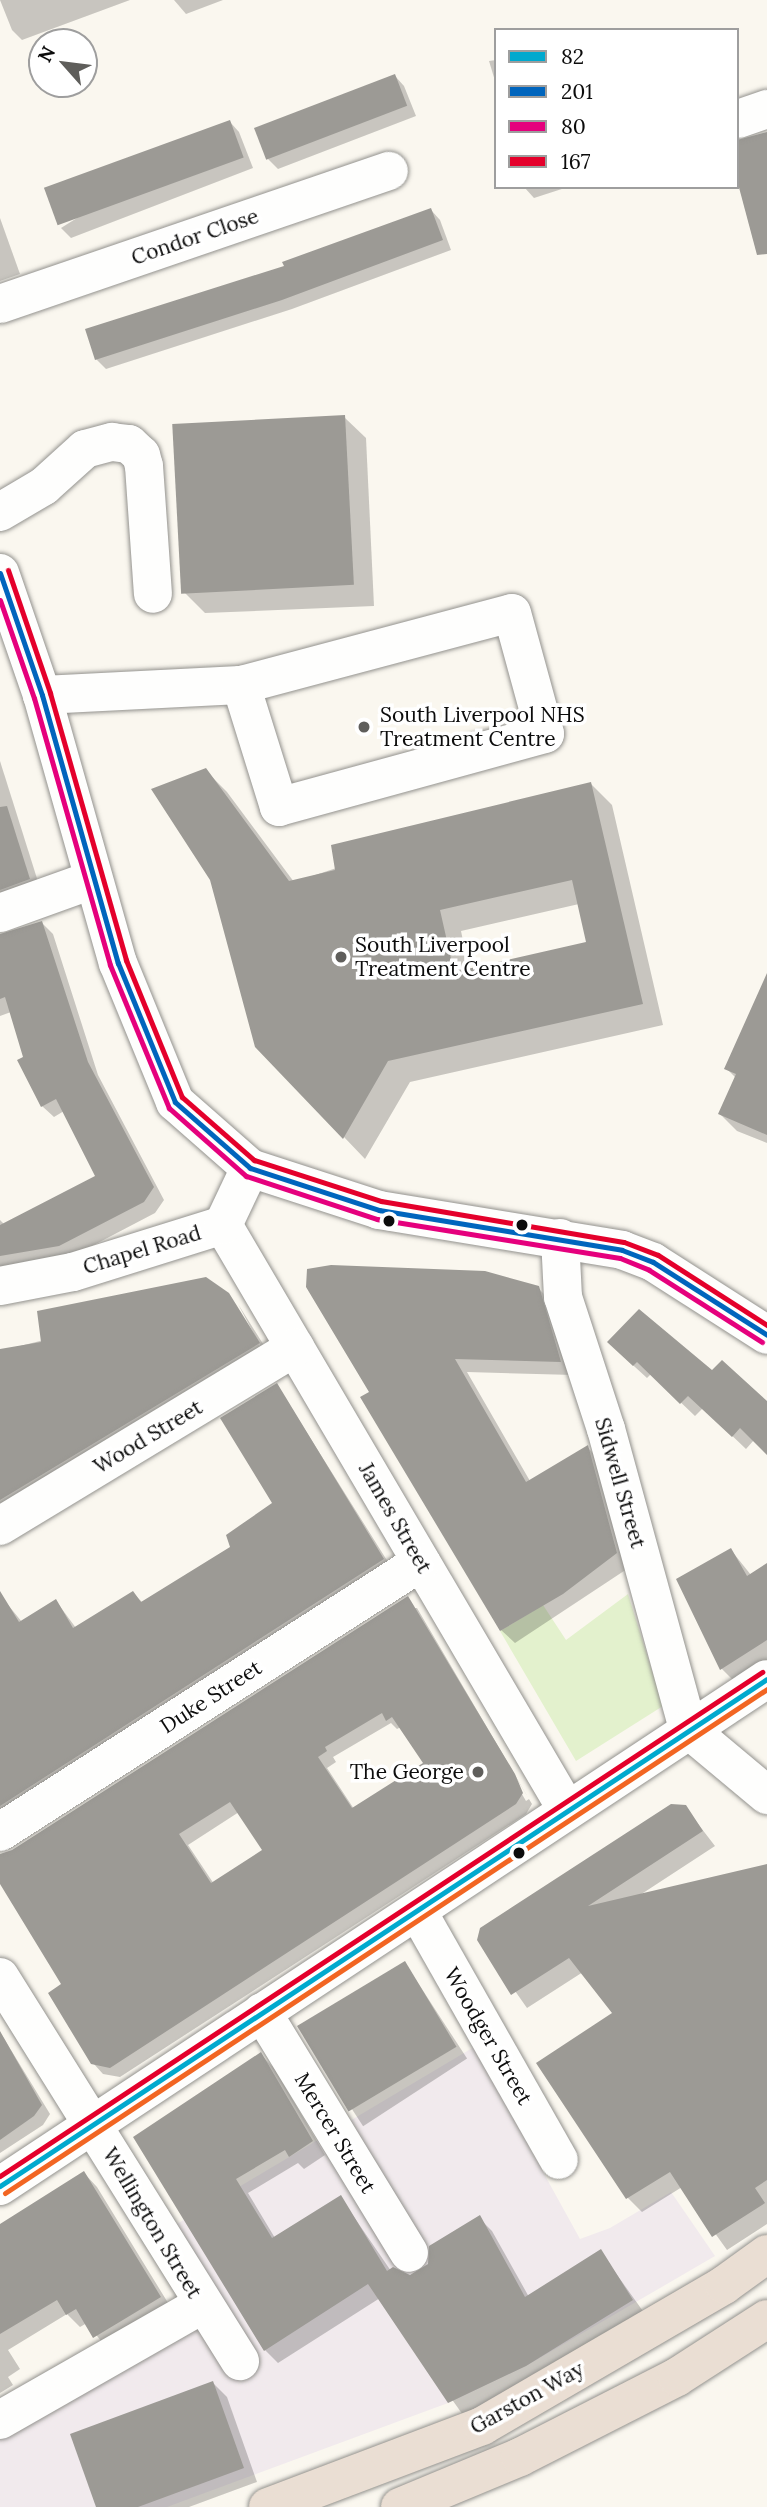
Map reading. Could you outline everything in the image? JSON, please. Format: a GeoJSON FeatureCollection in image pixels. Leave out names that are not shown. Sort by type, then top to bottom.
{"type":"FeatureCollection","features":[{"type":"Feature","properties":{"kind":"highway","name":"Garston Way"},"geometry":{"type":"LineString","coordinates":[[268,2507],[482,2426],[724,2285],[767,2253]]}},
{"type":"Feature","properties":{"kind":"highway"},"geometry":{"type":"LineString","coordinates":[[400,2507],[520,2457],[677,2377],[767,2319]]}},
{"type":"Feature","properties":{"kind":"street"},"geometry":{"type":"LineString","coordinates":[[739,119],[767,109]]}},
{"type":"Feature","properties":{"kind":"street","name":"Condor Close"},"geometry":{"type":"LineString","coordinates":[[0,304],[389,171]]}},
{"type":"Feature","properties":{"kind":"street"},"geometry":{"type":"LineString","coordinates":[[0,512],[44,486],[85,449],[112,442],[129,444],[141,455],[144,466],[153,594]]}},
{"type":"Feature","properties":{"kind":"street"},"geometry":{"type":"LineString","coordinates":[[0,573],[42,695],[92,880],[118,964],[175,1102],[250,1168],[379,1210],[622,1250],[653,1262],[767,1335]]}},
{"type":"Feature","properties":{"kind":"street"},"geometry":{"type":"LineString","coordinates":[[42,695],[241,685],[512,613],[545,734],[279,807],[241,685]]}},
{"type":"Feature","properties":{"kind":"street"},"geometry":{"type":"LineString","coordinates":[[0,913],[92,880]]}},
{"type":"Feature","properties":{"kind":"street","name":"Chapel Road"},"geometry":{"type":"LineString","coordinates":[[0,1286],[73,1272],[223,1225],[250,1168]]}},
{"type":"Feature","properties":{"kind":"street","name":"James Street"},"geometry":{"type":"LineString","coordinates":[[223,1225],[567,1810]]}},
{"type":"Feature","properties":{"kind":"street","name":"Sidwell Street"},"geometry":{"type":"LineString","coordinates":[[560,1238],[563,1297],[606,1429],[688,1729]]}},
{"type":"Feature","properties":{"kind":"street","name":"Wood Street"},"geometry":{"type":"LineString","coordinates":[[0,1525],[295,1348]]}},
{"type":"Feature","properties":{"kind":"street","name":"Duke Street"},"geometry":{"type":"LineString","coordinates":[[0,1832],[421,1562]]}},
{"type":"Feature","properties":{"kind":"street"},"geometry":{"type":"LineString","coordinates":[[0,2186],[767,1679]]}},
{"type":"Feature","properties":{"kind":"street"},"geometry":{"type":"LineString","coordinates":[[688,1729],[767,1795]]}},
{"type":"Feature","properties":{"kind":"street","name":"Woodger Street"},"geometry":{"type":"LineString","coordinates":[[418,1912],[559,2160]]}},
{"type":"Feature","properties":{"kind":"street","name":"Wellington Street"},"geometry":{"type":"LineString","coordinates":[[0,1978],[202,2305],[240,2361]]}},
{"type":"Feature","properties":{"kind":"street","name":"Mercer Street"},"geometry":{"type":"LineString","coordinates":[[262,2012],[408,2253]]}},
{"type":"Feature","properties":{"kind":"street"},"geometry":{"type":"LineString","coordinates":[[0,2420],[202,2305]]}},
{"type":"Feature","properties":{"kind":"shaded area"},"geometry":{"type":"Polygon","coordinates":[[[474,2047],[580,2239],[610,2228],[671,2192],[715,2256],[526,2366],[448,2403],[167,2507],[0,2507],[0,2435],[226,2306],[175,2225],[474,2047]]]}},
{"type":"Feature","properties":{"kind":"green space"},"geometry":{"type":"Polygon","coordinates":[[[628,1594],[663,1706],[576,1761],[500,1631],[543,1605],[566,1640],[628,1594]]]}},
{"type":"Feature","properties":{"kind":"building"},"geometry":{"type":"Polygon","coordinates":[[[395,74],[407,106],[266,160],[254,128],[395,74]]]}},
{"type":"Feature","properties":{"kind":"building"},"geometry":{"type":"Polygon","coordinates":[[[230,120],[244,158],[58,225],[44,188],[230,120]]]}},
{"type":"Feature","properties":{"kind":"building"},"geometry":{"type":"Polygon","coordinates":[[[767,132],[767,254],[757,255],[739,188],[739,139],[767,132]]]}},
{"type":"Feature","properties":{"kind":"building"},"geometry":{"type":"Polygon","coordinates":[[[431,208],[443,240],[282,300],[95,360],[85,329],[284,266],[282,262],[431,208]]]}},
{"type":"Feature","properties":{"kind":"building"},"geometry":{"type":"Polygon","coordinates":[[[345,415],[354,585],[181,594],[172,424],[345,415]]]}},
{"type":"Feature","properties":{"kind":"building","name":"South Liverpool Treatment Centre"},"geometry":{"type":"Polygon","coordinates":[[[206,768],[289,881],[335,870],[331,845],[591,782],[643,1004],[388,1061],[343,1139],[255,1047],[210,880],[151,789],[206,768]],[[572,880],[440,910],[454,972],[586,942],[572,880]]]}},
{"type":"Feature","properties":{"kind":"building"},"geometry":{"type":"Polygon","coordinates":[[[7,806],[30,879],[0,890],[0,807],[7,806]]]}},
{"type":"Feature","properties":{"kind":"building"},"geometry":{"type":"Polygon","coordinates":[[[42,921],[88,1062],[154,1187],[144,1202],[59,1246],[0,1256],[0,1225],[95,1176],[56,1099],[41,1107],[17,1060],[23,1057],[5,997],[0,999],[0,934],[42,921]]]}},
{"type":"Feature","properties":{"kind":"building"},"geometry":{"type":"Polygon","coordinates":[[[767,973],[767,1135],[718,1114],[736,1074],[724,1069],[767,973]]]}},
{"type":"Feature","properties":{"kind":"building"},"geometry":{"type":"Polygon","coordinates":[[[331,1265],[485,1271],[539,1286],[561,1362],[455,1359],[526,1482],[588,1445],[617,1553],[563,1594],[500,1631],[360,1397],[369,1392],[306,1287],[307,1269],[331,1265]]]}},
{"type":"Feature","properties":{"kind":"building"},"geometry":{"type":"Polygon","coordinates":[[[206,1277],[229,1293],[260,1343],[0,1500],[0,1349],[41,1342],[37,1311],[206,1277]]]}},
{"type":"Feature","properties":{"kind":"building"},"geometry":{"type":"Polygon","coordinates":[[[639,1309],[712,1370],[722,1360],[767,1401],[767,1455],[740,1428],[732,1437],[688,1396],[680,1404],[637,1362],[633,1366],[607,1342],[639,1309]]]}},
{"type":"Feature","properties":{"kind":"building"},"geometry":{"type":"Polygon","coordinates":[[[277,1383],[384,1559],[0,1806],[0,1591],[19,1622],[56,1599],[73,1628],[133,1591],[141,1602],[230,1547],[226,1535],[272,1503],[220,1418],[277,1383]]]}},
{"type":"Feature","properties":{"kind":"building"},"geometry":{"type":"Polygon","coordinates":[[[731,1548],[747,1576],[767,1563],[767,1640],[720,1670],[676,1579],[731,1548]]]}},
{"type":"Feature","properties":{"kind":"building"},"geometry":{"type":"Polygon","coordinates":[[[408,1596],[515,1774],[523,1793],[516,1804],[110,2068],[91,2064],[48,1993],[61,1984],[0,1884],[0,1854],[12,1850],[408,1596]],[[382,1713],[325,1747],[327,1751],[318,1757],[352,1808],[423,1763],[392,1717],[386,1721],[382,1713]],[[230,1802],[179,1834],[211,1883],[262,1850],[230,1802]]]}},
{"type":"Feature","properties":{"kind":"building"},"geometry":{"type":"Polygon","coordinates":[[[671,1804],[686,1805],[703,1831],[588,1906],[767,1864],[767,2180],[755,2188],[765,2203],[712,2237],[670,2172],[626,2199],[536,2063],[612,2013],[569,1958],[511,1995],[477,1940],[480,1928],[671,1804]]]}},
{"type":"Feature","properties":{"kind":"building"},"geometry":{"type":"Polygon","coordinates":[[[405,1961],[457,2047],[349,2112],[297,2026],[405,1961]]]}},
{"type":"Feature","properties":{"kind":"building"},"geometry":{"type":"Polygon","coordinates":[[[0,2031],[42,2105],[34,2116],[0,2140],[0,2031]]]}},
{"type":"Feature","properties":{"kind":"building"},"geometry":{"type":"Polygon","coordinates":[[[261,2052],[313,2141],[289,2157],[285,2150],[236,2179],[272,2238],[341,2195],[387,2271],[393,2267],[410,2275],[428,2264],[429,2246],[480,2215],[525,2297],[601,2249],[633,2300],[526,2366],[448,2403],[368,2284],[264,2351],[133,2137],[261,2052]]]}},
{"type":"Feature","properties":{"kind":"building"},"geometry":{"type":"Polygon","coordinates":[[[84,2171],[161,2297],[93,2338],[76,2309],[66,2315],[57,2300],[0,2334],[0,2224],[84,2171]]]}},
{"type":"Feature","properties":{"kind":"building"},"geometry":{"type":"Polygon","coordinates":[[[213,2381],[244,2468],[138,2507],[96,2507],[70,2434],[213,2381]]]}},
{"type":"Feature","properties":{"kind":"transit line","name":"167"},"geometry":{"type":"LineString","coordinates":[[8,570],[50,693],[126,960],[182,1097],[254,1160],[381,1201],[624,1242],[658,1255],[767,1325]]}},
{"type":"Feature","properties":{"kind":"transit line","name":"201"},"geometry":{"type":"LineString","coordinates":[[0,573],[42,695],[118,963],[175,1102],[250,1168],[379,1210],[622,1250],[653,1262],[767,1335]]}},
{"type":"Feature","properties":{"kind":"transit line","name":"80"},"geometry":{"type":"LineString","coordinates":[[0,600],[34,698],[110,965],[169,1108],[246,1176],[377,1219],[620,1258],[649,1270],[762,1342]]}},
{"type":"Feature","properties":{"kind":"transit line","name":"167"},"geometry":{"type":"LineString","coordinates":[[0,2176],[762,1672]]}},
{"type":"Feature","properties":{"kind":"transit line","name":"82"},"geometry":{"type":"LineString","coordinates":[[0,2186],[767,1679]]}},
{"type":"Feature","properties":{"kind":"transit line"},"geometry":{"type":"LineString","coordinates":[[5,2193],[767,1689]]}},
{"type":"Feature","properties":{"kind":"place","name":"South Liverpool NHS Treatment Centre"},"geometry":{"type":"Point","coordinates":[364,727]}},
{"type":"Feature","properties":{"kind":"place","name":"South Liverpool Treatment Centre"},"geometry":{"type":"Point","coordinates":[341,957]}},
{"type":"Feature","properties":{"kind":"place","name":"The George"},"geometry":{"type":"Point","coordinates":[478,1772]}}]}
